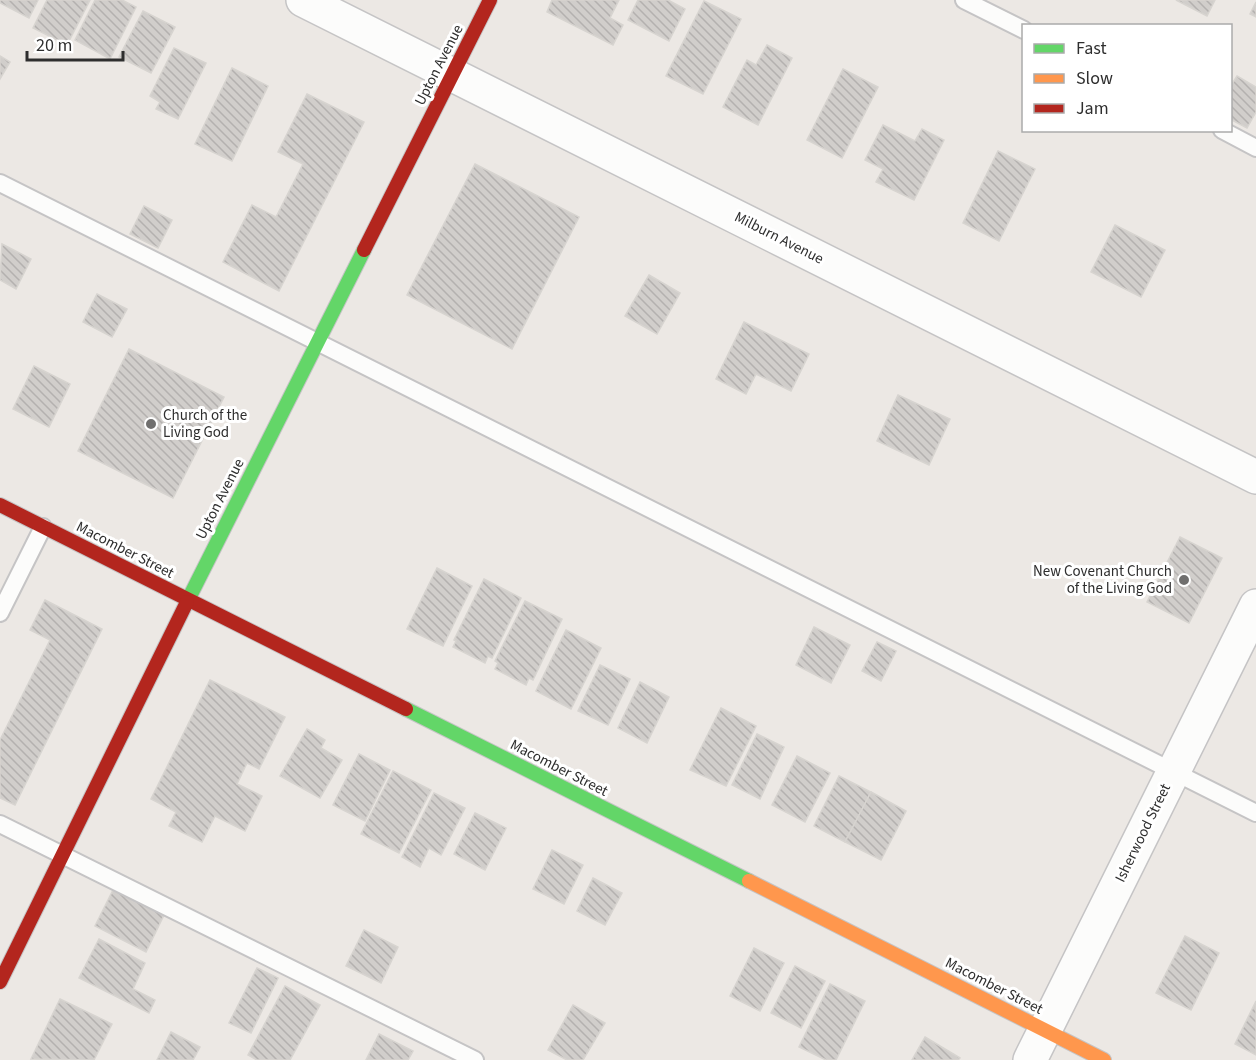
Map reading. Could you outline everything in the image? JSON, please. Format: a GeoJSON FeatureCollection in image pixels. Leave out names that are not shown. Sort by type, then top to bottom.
{"type":"FeatureCollection","features":[{"type":"Feature","properties":{"kind":"street","name":"Milburn Avenue"},"geometry":{"type":"LineString","coordinates":[[303,0],[1256,477]]}},
{"type":"Feature","properties":{"kind":"street","name":"Upton Avenue"},"geometry":{"type":"LineString","coordinates":[[0,982],[188,600],[490,0]]}},
{"type":"Feature","properties":{"kind":"street","name":"Macomber Street"},"geometry":{"type":"LineString","coordinates":[[0,505],[1104,1060]]}},
{"type":"Feature","properties":{"kind":"street","name":"Isherwood Street"},"geometry":{"type":"LineString","coordinates":[[1030,1060],[1256,606]]}},
{"type":"Feature","properties":{"kind":"lane"},"geometry":{"type":"LineString","coordinates":[[964,0],[1022,29]]}},
{"type":"Feature","properties":{"kind":"lane"},"geometry":{"type":"LineString","coordinates":[[1225,132],[1256,148]]}},
{"type":"Feature","properties":{"kind":"lane"},"geometry":{"type":"LineString","coordinates":[[0,183],[1256,813]]}},
{"type":"Feature","properties":{"kind":"lane"},"geometry":{"type":"LineString","coordinates":[[0,613],[43,527]]}},
{"type":"Feature","properties":{"kind":"lane"},"geometry":{"type":"LineString","coordinates":[[0,824],[476,1060]]}},
{"type":"Feature","properties":{"kind":"building"},"geometry":{"type":"Polygon","coordinates":[[[0,0],[38,0],[29,18],[0,3],[0,0]]]}},
{"type":"Feature","properties":{"kind":"building"},"geometry":{"type":"Polygon","coordinates":[[[47,0],[90,0],[67,45],[33,28],[47,0]]]}},
{"type":"Feature","properties":{"kind":"building"},"geometry":{"type":"Polygon","coordinates":[[[95,0],[122,0],[136,7],[110,59],[75,40],[95,0]]]}},
{"type":"Feature","properties":{"kind":"building"},"geometry":{"type":"Polygon","coordinates":[[[552,0],[619,0],[610,18],[623,25],[613,45],[547,12],[552,0]]]}},
{"type":"Feature","properties":{"kind":"building"},"geometry":{"type":"Polygon","coordinates":[[[638,0],[668,0],[685,9],[669,41],[628,20],[638,0]]]}},
{"type":"Feature","properties":{"kind":"building"},"geometry":{"type":"Polygon","coordinates":[[[1176,0],[1215,0],[1207,16],[1176,0]]]}},
{"type":"Feature","properties":{"kind":"building"},"geometry":{"type":"Polygon","coordinates":[[[704,1],[741,19],[703,94],[666,76],[704,1]]]}},
{"type":"Feature","properties":{"kind":"building"},"geometry":{"type":"Polygon","coordinates":[[[1256,2],[1256,17],[1250,14],[1256,2]]]}},
{"type":"Feature","properties":{"kind":"building"},"geometry":{"type":"Polygon","coordinates":[[[143,11],[175,27],[151,73],[119,57],[143,11]]]}},
{"type":"Feature","properties":{"kind":"building"},"geometry":{"type":"Polygon","coordinates":[[[767,45],[792,58],[758,125],[723,107],[747,60],[756,65],[767,45]]]}},
{"type":"Feature","properties":{"kind":"building"},"geometry":{"type":"Polygon","coordinates":[[[174,48],[206,63],[178,119],[156,109],[160,102],[150,96],[174,48]]]}},
{"type":"Feature","properties":{"kind":"building"},"geometry":{"type":"Polygon","coordinates":[[[0,56],[10,62],[0,79],[0,56]]]}},
{"type":"Feature","properties":{"kind":"building"},"geometry":{"type":"Polygon","coordinates":[[[232,68],[268,86],[232,161],[195,144],[232,68]]]}},
{"type":"Feature","properties":{"kind":"building"},"geometry":{"type":"Polygon","coordinates":[[[843,69],[878,87],[842,158],[807,140],[843,69]]]}},
{"type":"Feature","properties":{"kind":"building"},"geometry":{"type":"Polygon","coordinates":[[[1237,76],[1256,87],[1256,112],[1247,128],[1232,120],[1232,84],[1237,76]]]}},
{"type":"Feature","properties":{"kind":"building"},"geometry":{"type":"Polygon","coordinates":[[[307,94],[364,122],[279,291],[223,262],[252,205],[276,217],[303,164],[278,152],[307,94]]]}},
{"type":"Feature","properties":{"kind":"building"},"geometry":{"type":"Polygon","coordinates":[[[883,125],[915,141],[922,129],[944,140],[914,200],[876,182],[883,169],[865,160],[883,125]]]}},
{"type":"Feature","properties":{"kind":"building"},"geometry":{"type":"Polygon","coordinates":[[[998,151],[1035,169],[999,241],[963,223],[998,151]]]}},
{"type":"Feature","properties":{"kind":"building"},"geometry":{"type":"Polygon","coordinates":[[[475,164],[579,217],[512,349],[407,295],[475,164]]]}},
{"type":"Feature","properties":{"kind":"building"},"geometry":{"type":"Polygon","coordinates":[[[144,206],[172,220],[158,248],[130,234],[144,206]]]}},
{"type":"Feature","properties":{"kind":"building"},"geometry":{"type":"Polygon","coordinates":[[[1115,225],[1165,250],[1141,297],[1091,272],[1115,225]]]}},
{"type":"Feature","properties":{"kind":"building"},"geometry":{"type":"Polygon","coordinates":[[[2,244],[31,259],[16,289],[0,280],[2,244]]]}},
{"type":"Feature","properties":{"kind":"building"},"geometry":{"type":"Polygon","coordinates":[[[649,275],[680,293],[657,334],[625,316],[649,275]]]}},
{"type":"Feature","properties":{"kind":"building"},"geometry":{"type":"Polygon","coordinates":[[[97,294],[127,309],[112,337],[83,322],[97,294]]]}},
{"type":"Feature","properties":{"kind":"building"},"geometry":{"type":"Polygon","coordinates":[[[744,322],[809,354],[791,391],[756,374],[746,394],[716,379],[744,322]]]}},
{"type":"Feature","properties":{"kind":"building","name":"Church of the Living God"},"geometry":{"type":"Polygon","coordinates":[[[129,349],[224,397],[173,498],[78,451],[129,349]]]}},
{"type":"Feature","properties":{"kind":"building"},"geometry":{"type":"Polygon","coordinates":[[[34,366],[70,384],[49,427],[13,409],[34,366]]]}},
{"type":"Feature","properties":{"kind":"building"},"geometry":{"type":"Polygon","coordinates":[[[898,395],[950,419],[929,465],[877,441],[898,395]]]}},
{"type":"Feature","properties":{"kind":"building","name":"New Covenant Church of the Living God"},"geometry":{"type":"Polygon","coordinates":[[[1180,537],[1222,558],[1189,623],[1147,602],[1180,537]]]}},
{"type":"Feature","properties":{"kind":"building"},"geometry":{"type":"Polygon","coordinates":[[[437,568],[472,586],[443,646],[407,629],[437,568]]]}},
{"type":"Feature","properties":{"kind":"building"},"geometry":{"type":"Polygon","coordinates":[[[484,579],[521,598],[492,658],[488,656],[485,663],[453,647],[456,641],[454,640],[484,579]]]}},
{"type":"Feature","properties":{"kind":"building"},"geometry":{"type":"Polygon","coordinates":[[[45,600],[102,629],[15,805],[0,798],[0,740],[50,640],[30,630],[45,600]]]}},
{"type":"Feature","properties":{"kind":"building"},"geometry":{"type":"Polygon","coordinates":[[[525,601],[562,619],[533,680],[529,678],[526,685],[495,669],[498,663],[495,661],[525,601]]]}},
{"type":"Feature","properties":{"kind":"building"},"geometry":{"type":"Polygon","coordinates":[[[814,627],[850,645],[831,683],[796,665],[814,627]]]}},
{"type":"Feature","properties":{"kind":"building"},"geometry":{"type":"Polygon","coordinates":[[[566,630],[601,648],[571,709],[536,691],[566,630]]]}},
{"type":"Feature","properties":{"kind":"building"},"geometry":{"type":"Polygon","coordinates":[[[877,642],[896,651],[881,681],[862,671],[877,642]]]}},
{"type":"Feature","properties":{"kind":"building"},"geometry":{"type":"Polygon","coordinates":[[[600,665],[630,679],[608,725],[578,711],[600,665]]]}},
{"type":"Feature","properties":{"kind":"building"},"geometry":{"type":"Polygon","coordinates":[[[210,680],[285,717],[259,769],[247,763],[237,784],[262,796],[245,831],[215,816],[202,842],[169,826],[176,812],[151,799],[210,680]]]}},
{"type":"Feature","properties":{"kind":"building"},"geometry":{"type":"Polygon","coordinates":[[[640,682],[669,697],[647,743],[618,728],[640,682]]]}},
{"type":"Feature","properties":{"kind":"building"},"geometry":{"type":"Polygon","coordinates":[[[721,708],[756,726],[726,786],[690,770],[721,708]]]}},
{"type":"Feature","properties":{"kind":"building"},"geometry":{"type":"Polygon","coordinates":[[[307,729],[325,740],[321,748],[342,760],[320,798],[280,776],[307,729]]]}},
{"type":"Feature","properties":{"kind":"building"},"geometry":{"type":"Polygon","coordinates":[[[757,734],[784,747],[760,799],[732,785],[757,734]]]}},
{"type":"Feature","properties":{"kind":"building"},"geometry":{"type":"Polygon","coordinates":[[[359,754],[390,770],[365,821],[333,805],[359,754]]]}},
{"type":"Feature","properties":{"kind":"building"},"geometry":{"type":"Polygon","coordinates":[[[797,756],[830,773],[805,822],[772,805],[797,756]]]}},
{"type":"Feature","properties":{"kind":"building"},"geometry":{"type":"Polygon","coordinates":[[[393,771],[431,790],[399,853],[361,834],[393,771]]]}},
{"type":"Feature","properties":{"kind":"building"},"geometry":{"type":"Polygon","coordinates":[[[839,776],[871,792],[845,842],[814,826],[839,776]]]}},
{"type":"Feature","properties":{"kind":"building"},"geometry":{"type":"Polygon","coordinates":[[[871,792],[906,811],[881,860],[845,842],[871,792]]]}},
{"type":"Feature","properties":{"kind":"building"},"geometry":{"type":"Polygon","coordinates":[[[434,793],[465,808],[441,855],[429,848],[420,867],[402,857],[434,793]]]}},
{"type":"Feature","properties":{"kind":"building"},"geometry":{"type":"Polygon","coordinates":[[[475,813],[506,828],[485,870],[454,854],[475,813]]]}},
{"type":"Feature","properties":{"kind":"building"},"geometry":{"type":"Polygon","coordinates":[[[552,850],[583,865],[564,904],[533,889],[552,850]]]}},
{"type":"Feature","properties":{"kind":"building"},"geometry":{"type":"Polygon","coordinates":[[[593,878],[622,893],[605,925],[577,911],[593,878]]]}},
{"type":"Feature","properties":{"kind":"building"},"geometry":{"type":"Polygon","coordinates":[[[113,890],[164,915],[146,952],[95,926],[113,890]]]}},
{"type":"Feature","properties":{"kind":"building"},"geometry":{"type":"Polygon","coordinates":[[[364,930],[398,947],[381,983],[346,966],[364,930]]]}},
{"type":"Feature","properties":{"kind":"building"},"geometry":{"type":"Polygon","coordinates":[[[1185,936],[1219,953],[1191,1010],[1156,993],[1185,936]]]}},
{"type":"Feature","properties":{"kind":"building"},"geometry":{"type":"Polygon","coordinates":[[[99,939],[145,963],[133,989],[155,1000],[149,1013],[79,978],[99,939]]]}},
{"type":"Feature","properties":{"kind":"building"},"geometry":{"type":"Polygon","coordinates":[[[754,948],[784,963],[760,1011],[730,996],[754,948]]]}},
{"type":"Feature","properties":{"kind":"building"},"geometry":{"type":"Polygon","coordinates":[[[795,966],[825,981],[801,1028],[771,1013],[795,966]]]}},
{"type":"Feature","properties":{"kind":"building"},"geometry":{"type":"Polygon","coordinates":[[[257,968],[278,978],[251,1033],[229,1023],[257,968]]]}},
{"type":"Feature","properties":{"kind":"building"},"geometry":{"type":"Polygon","coordinates":[[[830,984],[865,1001],[836,1060],[826,1060],[799,1047],[830,984]]]}},
{"type":"Feature","properties":{"kind":"building"},"geometry":{"type":"Polygon","coordinates":[[[285,986],[320,1005],[290,1060],[257,1060],[248,1055],[285,986]]]}},
{"type":"Feature","properties":{"kind":"building"},"geometry":{"type":"Polygon","coordinates":[[[60,999],[112,1024],[94,1060],[31,1059],[60,999]]]}},
{"type":"Feature","properties":{"kind":"building"},"geometry":{"type":"Polygon","coordinates":[[[1256,1001],[1256,1055],[1235,1044],[1256,1001]]]}},
{"type":"Feature","properties":{"kind":"building"},"geometry":{"type":"Polygon","coordinates":[[[573,1005],[605,1023],[583,1060],[567,1060],[548,1050],[573,1005]]]}},
{"type":"Feature","properties":{"kind":"building"},"geometry":{"type":"Polygon","coordinates":[[[171,1032],[200,1047],[193,1060],[157,1060],[171,1032]]]}},
{"type":"Feature","properties":{"kind":"building"},"geometry":{"type":"Polygon","coordinates":[[[379,1034],[413,1051],[408,1060],[366,1060],[379,1034]]]}},
{"type":"Feature","properties":{"kind":"building"},"geometry":{"type":"Polygon","coordinates":[[[925,1037],[960,1058],[958,1060],[912,1060],[925,1037]]]}},
{"type":"Feature","properties":{"kind":"traffic: fast"},"geometry":{"type":"LineString","coordinates":[[187,602],[364,250]]}},
{"type":"Feature","properties":{"kind":"traffic: fast"},"geometry":{"type":"LineString","coordinates":[[406,709],[749,881]]}},
{"type":"Feature","properties":{"kind":"traffic: slow"},"geometry":{"type":"LineString","coordinates":[[749,881],[1104,1060]]}},
{"type":"Feature","properties":{"kind":"traffic: jam"},"geometry":{"type":"LineString","coordinates":[[364,250],[490,0]]}},
{"type":"Feature","properties":{"kind":"traffic: jam"},"geometry":{"type":"LineString","coordinates":[[0,505],[406,709]]}},
{"type":"Feature","properties":{"kind":"traffic: jam"},"geometry":{"type":"LineString","coordinates":[[0,982],[187,602]]}},
{"type":"Feature","properties":{"kind":"place","name":"Church of the Living God"},"geometry":{"type":"Point","coordinates":[151,424]}},
{"type":"Feature","properties":{"kind":"place","name":"New Covenant Church of the Living God"},"geometry":{"type":"Point","coordinates":[1184,580]}}]}
